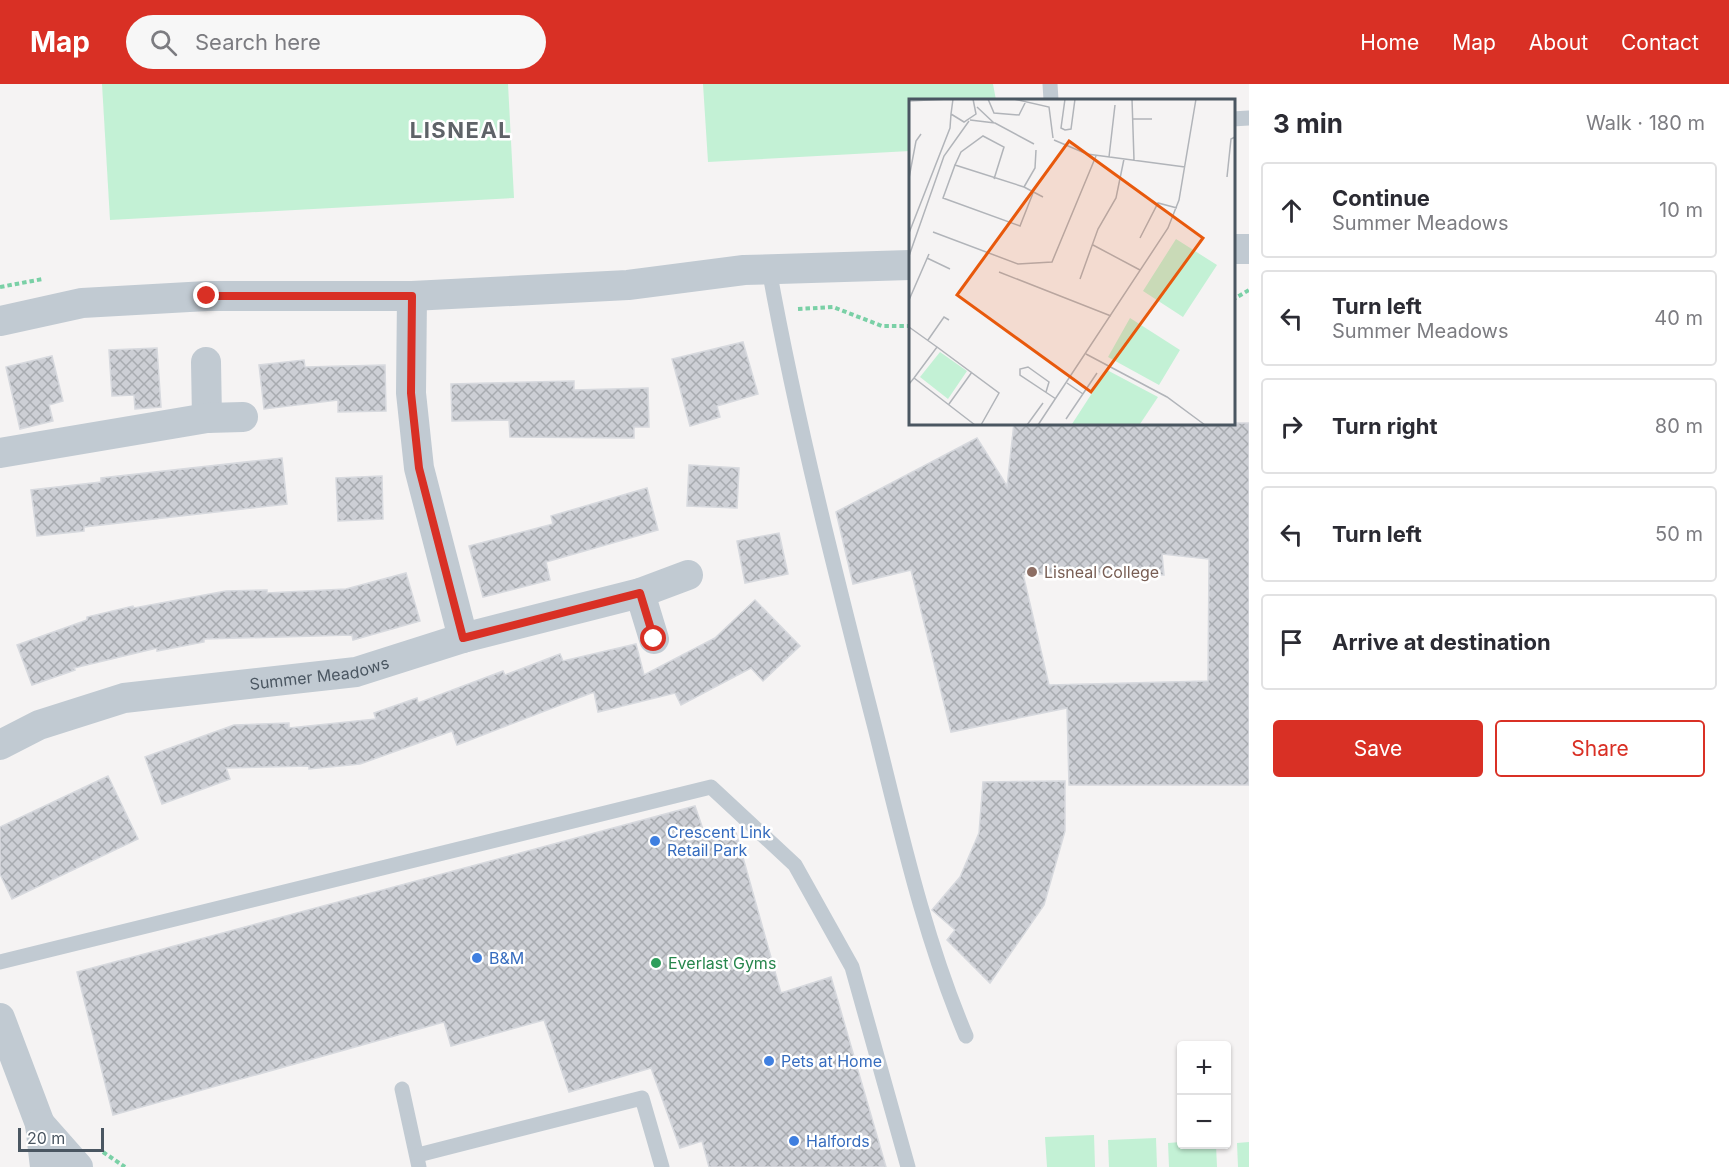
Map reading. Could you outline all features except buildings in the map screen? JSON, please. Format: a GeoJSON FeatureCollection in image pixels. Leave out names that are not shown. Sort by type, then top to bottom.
{"type":"FeatureCollection","features":[{"type":"Feature","properties":{"kind":"street"},"geometry":{"type":"LineString","coordinates":[[0,321],[94,302],[207,296],[412,296],[628,285],[769,269],[909,265]]}},
{"type":"Feature","properties":{"kind":"street"},"geometry":{"type":"LineString","coordinates":[[412,296],[411,393],[419,468],[463,638]]}},
{"type":"Feature","properties":{"kind":"street"},"geometry":{"type":"LineString","coordinates":[[206,362],[207,418]]}},
{"type":"Feature","properties":{"kind":"street"},"geometry":{"type":"LineString","coordinates":[[0,453],[207,418],[243,417]]}},
{"type":"Feature","properties":{"kind":"street","name":"Summer Meadows"},"geometry":{"type":"LineString","coordinates":[[0,745],[39,724],[124,698],[356,672],[463,638],[640,593],[688,575]]}},
{"type":"Feature","properties":{"kind":"street"},"geometry":{"type":"LineString","coordinates":[[640,593],[654,639]]}},
{"type":"Feature","properties":{"kind":"street"},"geometry":{"type":"LineString","coordinates":[[0,1018],[40,1125],[45,1167]]}},
{"type":"Feature","properties":{"kind":"street"},"geometry":{"type":"LineString","coordinates":[[40,1125],[88,1158]]}},
{"type":"Feature","properties":{"kind":"lane"},"geometry":{"type":"LineString","coordinates":[[1050,84],[1051,99]]}},
{"type":"Feature","properties":{"kind":"lane"},"geometry":{"type":"LineString","coordinates":[[1234,119],[1249,118]]}},
{"type":"Feature","properties":{"kind":"lane"},"geometry":{"type":"LineString","coordinates":[[769,269],[785,352],[820,502],[925,924],[966,1036]]}},
{"type":"Feature","properties":{"kind":"lane"},"geometry":{"type":"LineString","coordinates":[[0,962],[711,786],[795,865],[852,967],[908,1167]]}},
{"type":"Feature","properties":{"kind":"lane"},"geometry":{"type":"LineString","coordinates":[[402,1089],[419,1161],[642,1098],[662,1167]]}},
{"type":"Feature","properties":{"kind":"path"},"geometry":{"type":"LineString","coordinates":[[1234,299],[1249,290]]}},
{"type":"Feature","properties":{"kind":"path"},"geometry":{"type":"LineString","coordinates":[[88,1158],[125,1167]]}},
{"type":"Feature","properties":{"kind":"green space"},"geometry":{"type":"Polygon","coordinates":[[[102,84],[508,84],[514,198],[110,220],[102,84]]]}},
{"type":"Feature","properties":{"kind":"green space"},"geometry":{"type":"Polygon","coordinates":[[[703,84],[993,84],[996,99],[909,99],[909,151],[708,162],[703,84]]]}},
{"type":"Feature","properties":{"kind":"green space"},"geometry":{"type":"Polygon","coordinates":[[[1094,1135],[1095,1167],[1047,1167],[1045,1137],[1094,1135]]]}},
{"type":"Feature","properties":{"kind":"green space"},"geometry":{"type":"Polygon","coordinates":[[[1156,1138],[1157,1167],[1109,1167],[1108,1140],[1156,1138]]]}},
{"type":"Feature","properties":{"kind":"green space"},"geometry":{"type":"Polygon","coordinates":[[[1177,1142],[1177,1149],[1216,1149],[1217,1167],[1169,1167],[1168,1143],[1177,1142]]]}},
{"type":"Feature","properties":{"kind":"green space"},"geometry":{"type":"Polygon","coordinates":[[[1249,1142],[1249,1167],[1238,1167],[1237,1143],[1249,1142]]]}},
{"type":"Feature","properties":{"kind":"place","name":"Lisneal College"},"geometry":{"type":"Point","coordinates":[1032,572]}},
{"type":"Feature","properties":{"kind":"place","name":"Crescent Link Retail Park"},"geometry":{"type":"Point","coordinates":[655,841]}},
{"type":"Feature","properties":{"kind":"place","name":"B&M"},"geometry":{"type":"Point","coordinates":[477,958]}},
{"type":"Feature","properties":{"kind":"place","name":"Everlast Gyms"},"geometry":{"type":"Point","coordinates":[656,963]}},
{"type":"Feature","properties":{"kind":"place","name":"Pets at Home"},"geometry":{"type":"Point","coordinates":[769,1061]}},
{"type":"Feature","properties":{"kind":"place","name":"Halfords"},"geometry":{"type":"Point","coordinates":[794,1141]}},
{"type":"Feature","properties":{"kind":"district","name":"LISNEAL"},"geometry":{"type":"Point","coordinates":[461,130]}},
{"type":"Feature","properties":{"kind":"route"},"geometry":{"type":"LineString","coordinates":[[207,296],[412,296],[411,393],[419,468],[463,638],[640,593],[654,639]]}}]}
